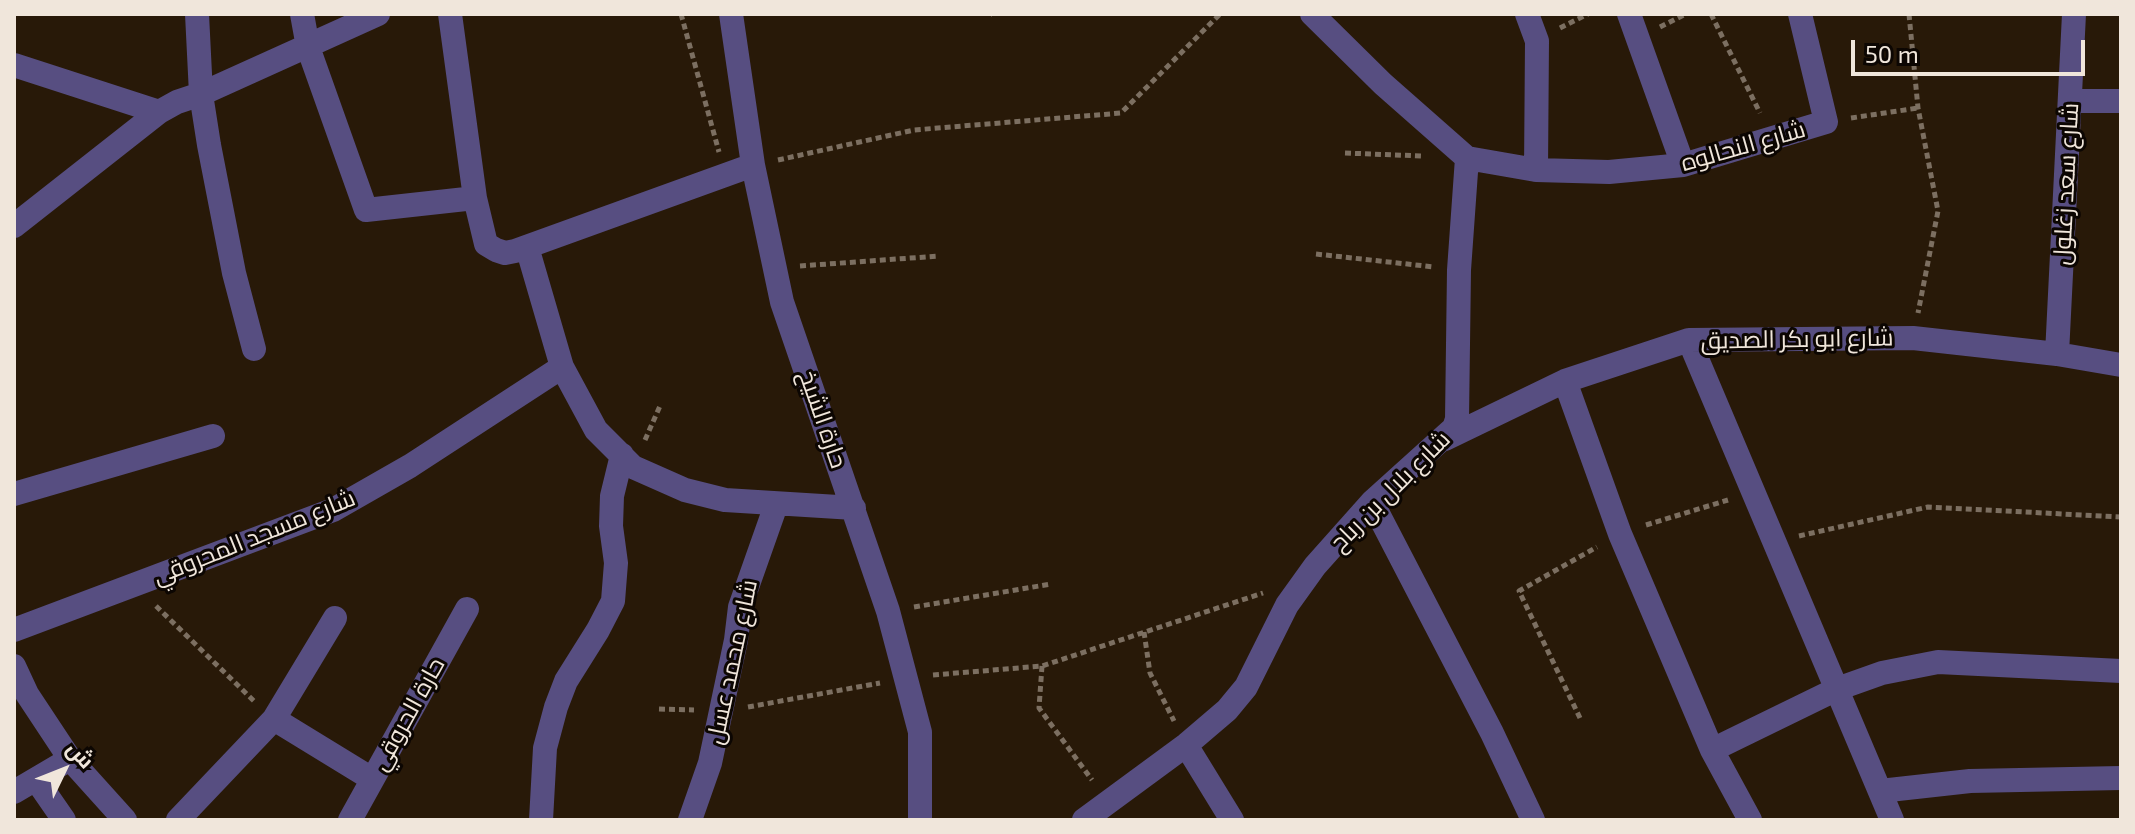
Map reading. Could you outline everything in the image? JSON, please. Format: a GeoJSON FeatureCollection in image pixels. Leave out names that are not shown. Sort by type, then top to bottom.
{"type":"FeatureCollection","features":[{"type":"Feature","properties":{"kind":"street"},"geometry":{"type":"LineString","coordinates":[[197,14],[201,94],[218,197],[254,349]]}},
{"type":"Feature","properties":{"kind":"street"},"geometry":{"type":"LineString","coordinates":[[302,14],[308,47],[366,210],[475,198]]}},
{"type":"Feature","properties":{"kind":"street"},"geometry":{"type":"LineString","coordinates":[[14,226],[159,112],[308,47],[374,14]]}},
{"type":"Feature","properties":{"kind":"street"},"geometry":{"type":"LineString","coordinates":[[450,14],[475,198],[486,244],[505,253],[527,247],[753,165]]}},
{"type":"Feature","properties":{"kind":"street","name":"حارة الشيخ"},"geometry":{"type":"LineString","coordinates":[[731,14],[753,165],[782,302],[888,611],[920,732],[920,820]]}},
{"type":"Feature","properties":{"kind":"street"},"geometry":{"type":"LineString","coordinates":[[1527,14],[1537,41],[1536,170]]}},
{"type":"Feature","properties":{"kind":"street"},"geometry":{"type":"LineString","coordinates":[[1629,14],[1683,165]]}},
{"type":"Feature","properties":{"kind":"street"},"geometry":{"type":"LineString","coordinates":[[1800,14],[1826,122]]}},
{"type":"Feature","properties":{"kind":"street","name":"شارع سعد زغلول"},"geometry":{"type":"LineString","coordinates":[[2057,354],[2074,14]]}},
{"type":"Feature","properties":{"kind":"street"},"geometry":{"type":"LineString","coordinates":[[1322,17],[1383,84],[1467,158]]}},
{"type":"Feature","properties":{"kind":"street"},"geometry":{"type":"LineString","coordinates":[[14,65],[159,112]]}},
{"type":"Feature","properties":{"kind":"street"},"geometry":{"type":"LineString","coordinates":[[2070,101],[2121,101]]}},
{"type":"Feature","properties":{"kind":"street","name":"شارع النحالوه"},"geometry":{"type":"LineString","coordinates":[[1467,158],[1536,170],[1609,172],[1683,165],[1826,122]]}},
{"type":"Feature","properties":{"kind":"street","name":"شارع بلال بن رباح"},"geometry":{"type":"LineString","coordinates":[[1084,820],[1186,745],[1227,710],[1246,687],[1287,605],[1315,566],[1372,502],[1454,428],[1457,419],[1459,270],[1467,158]]}},
{"type":"Feature","properties":{"kind":"street"},"geometry":{"type":"LineString","coordinates":[[527,247],[562,367],[596,430],[628,461],[685,490],[725,500],[854,508]]}},
{"type":"Feature","properties":{"kind":"street","name":"شارع ابو بكر الصديق"},"geometry":{"type":"LineString","coordinates":[[1444,440],[1565,381],[1689,340],[1913,338],[2057,354],[2121,365]]}},
{"type":"Feature","properties":{"kind":"street"},"geometry":{"type":"LineString","coordinates":[[1689,340],[1892,820]]}},
{"type":"Feature","properties":{"kind":"street","name":"شارع مسجد المحروقي"},"geometry":{"type":"LineString","coordinates":[[14,630],[333,510],[410,466],[562,367]]}},
{"type":"Feature","properties":{"kind":"street"},"geometry":{"type":"LineString","coordinates":[[1565,381],[1620,534],[1712,750],[1750,820]]}},
{"type":"Feature","properties":{"kind":"street"},"geometry":{"type":"LineString","coordinates":[[14,494],[213,436]]}},
{"type":"Feature","properties":{"kind":"street"},"geometry":{"type":"LineString","coordinates":[[541,820],[545,748],[556,707],[566,681],[613,601],[616,563],[611,526],[612,496],[628,461]]}},
{"type":"Feature","properties":{"kind":"street"},"geometry":{"type":"LineString","coordinates":[[1372,502],[1492,733],[1533,820]]}},
{"type":"Feature","properties":{"kind":"street","name":"شارع محمد عسل"},"geometry":{"type":"LineString","coordinates":[[690,820],[710,763],[740,607],[776,505]]}},
{"type":"Feature","properties":{"kind":"street","name":"حارة الحروقي"},"geometry":{"type":"LineString","coordinates":[[350,820],[467,609]]}},
{"type":"Feature","properties":{"kind":"street"},"geometry":{"type":"LineString","coordinates":[[178,820],[274,719],[335,618]]}},
{"type":"Feature","properties":{"kind":"street"},"geometry":{"type":"LineString","coordinates":[[1712,750],[1837,689],[1882,673],[1938,662],[2121,671]]}},
{"type":"Feature","properties":{"kind":"street"},"geometry":{"type":"LineString","coordinates":[[14,666],[27,694],[70,759],[125,820]]}},
{"type":"Feature","properties":{"kind":"street"},"geometry":{"type":"LineString","coordinates":[[274,719],[372,779]]}},
{"type":"Feature","properties":{"kind":"street"},"geometry":{"type":"LineString","coordinates":[[1186,745],[1232,820]]}},
{"type":"Feature","properties":{"kind":"street"},"geometry":{"type":"LineString","coordinates":[[14,792],[70,759]]}},
{"type":"Feature","properties":{"kind":"street"},"geometry":{"type":"LineString","coordinates":[[1880,791],[1970,781],[2121,778]]}},
{"type":"Feature","properties":{"kind":"street"},"geometry":{"type":"LineString","coordinates":[[37,781],[64,820]]}},
{"type":"Feature","properties":{"kind":"path"},"geometry":{"type":"LineString","coordinates":[[681,14],[726,175]]}},
{"type":"Feature","properties":{"kind":"path"},"geometry":{"type":"LineString","coordinates":[[753,165],[914,130],[1121,113],[1220,14]]}},
{"type":"Feature","properties":{"kind":"path"},"geometry":{"type":"LineString","coordinates":[[1711,14],[1773,139]]}},
{"type":"Feature","properties":{"kind":"path"},"geometry":{"type":"LineString","coordinates":[[1909,14],[1918,108],[1938,211],[1913,338]]}},
{"type":"Feature","properties":{"kind":"path"},"geometry":{"type":"LineString","coordinates":[[1826,122],[1918,108]]}},
{"type":"Feature","properties":{"kind":"path"},"geometry":{"type":"LineString","coordinates":[[1345,153],[1467,158]]}},
{"type":"Feature","properties":{"kind":"path"},"geometry":{"type":"LineString","coordinates":[[1316,254],[1459,270]]}},
{"type":"Feature","properties":{"kind":"path"},"geometry":{"type":"LineString","coordinates":[[775,268],[939,256]]}},
{"type":"Feature","properties":{"kind":"path"},"geometry":{"type":"LineString","coordinates":[[628,461],[660,406]]}},
{"type":"Feature","properties":{"kind":"path"},"geometry":{"type":"LineString","coordinates":[[888,611],[1051,584]]}},
{"type":"Feature","properties":{"kind":"path"},"geometry":{"type":"LineString","coordinates":[[134,585],[274,719]]}},
{"type":"Feature","properties":{"kind":"path"},"geometry":{"type":"LineString","coordinates":[[721,710],[906,678],[1042,666],[1268,591],[1287,605]]}},
{"type":"Feature","properties":{"kind":"path"},"geometry":{"type":"LineString","coordinates":[[1144,632],[1150,673],[1186,745]]}},
{"type":"Feature","properties":{"kind":"path"},"geometry":{"type":"LineString","coordinates":[[1042,666],[1039,708],[1107,802]]}}]}
